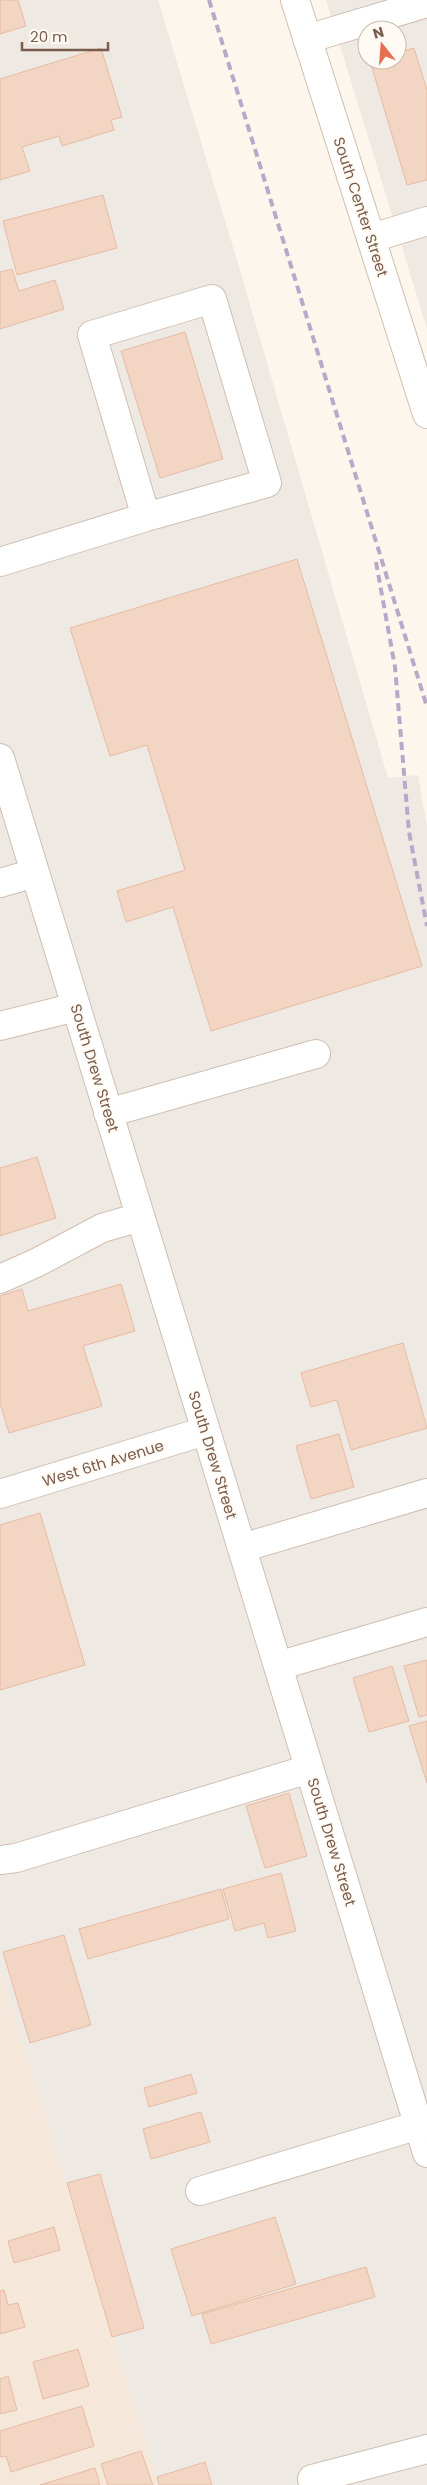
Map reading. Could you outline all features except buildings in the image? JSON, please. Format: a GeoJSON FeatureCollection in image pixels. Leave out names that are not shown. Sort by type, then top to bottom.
{"type":"FeatureCollection","features":[{"type":"Feature","properties":{"kind":"street","name":"South Center Street"},"geometry":{"type":"LineString","coordinates":[[295,0],[427,414]]}},
{"type":"Feature","properties":{"kind":"street"},"geometry":{"type":"LineString","coordinates":[[307,39],[427,3]]}},
{"type":"Feature","properties":{"kind":"street"},"geometry":{"type":"LineString","coordinates":[[372,238],[427,221]]}},
{"type":"Feature","properties":{"kind":"street"},"geometry":{"type":"LineString","coordinates":[[0,562],[146,516],[267,483],[212,299],[92,335],[146,516]]}},
{"type":"Feature","properties":{"kind":"street","name":"South Drew Street"},"geometry":{"type":"LineString","coordinates":[[0,758],[427,2152]]}},
{"type":"Feature","properties":{"kind":"street"},"geometry":{"type":"LineString","coordinates":[[0,883],[35,873]]}},
{"type":"Feature","properties":{"kind":"street"},"geometry":{"type":"LineString","coordinates":[[0,1026],[76,1007]]}},
{"type":"Feature","properties":{"kind":"street"},"geometry":{"type":"LineString","coordinates":[[108,1112],[316,1054]]}},
{"type":"Feature","properties":{"kind":"street"},"geometry":{"type":"LineString","coordinates":[[0,1279],[36,1263],[102,1228],[140,1217]]}},
{"type":"Feature","properties":{"kind":"street","name":"West 6th Avenue"},"geometry":{"type":"LineString","coordinates":[[0,1494],[206,1431]]}},
{"type":"Feature","properties":{"kind":"street"},"geometry":{"type":"LineString","coordinates":[[242,1548],[427,1493]]}},
{"type":"Feature","properties":{"kind":"street"},"geometry":{"type":"LineString","coordinates":[[278,1666],[427,1622]]}},
{"type":"Feature","properties":{"kind":"street"},"geometry":{"type":"LineString","coordinates":[[0,1860],[16,1858],[309,1769]]}},
{"type":"Feature","properties":{"kind":"street"},"geometry":{"type":"LineString","coordinates":[[200,2191],[418,2125]]}},
{"type":"Feature","properties":{"kind":"street"},"geometry":{"type":"LineString","coordinates":[[312,2479],[427,2449]]}},
{"type":"Feature","properties":{"kind":"shaded area"},"geometry":{"type":"Polygon","coordinates":[[[0,0],[158,0],[237,260],[388,778],[418,775],[427,826],[427,2485],[159,2485],[0,1969],[0,0]]]}},
{"type":"Feature","properties":{"kind":"shaded area"},"geometry":{"type":"Polygon","coordinates":[[[326,0],[427,0],[427,329],[326,0]]]}},
{"type":"Feature","properties":{"kind":"shaded area"},"geometry":{"type":"Polygon","coordinates":[[[0,1969],[159,2485],[0,2485],[0,1969]]]}},
{"type":"Feature","properties":{"kind":"railway"},"geometry":{"type":"LineString","coordinates":[[209,0],[427,707]]}},
{"type":"Feature","properties":{"kind":"railway"},"geometry":{"type":"LineString","coordinates":[[376,562],[395,667],[409,832],[427,926]]}}]}
